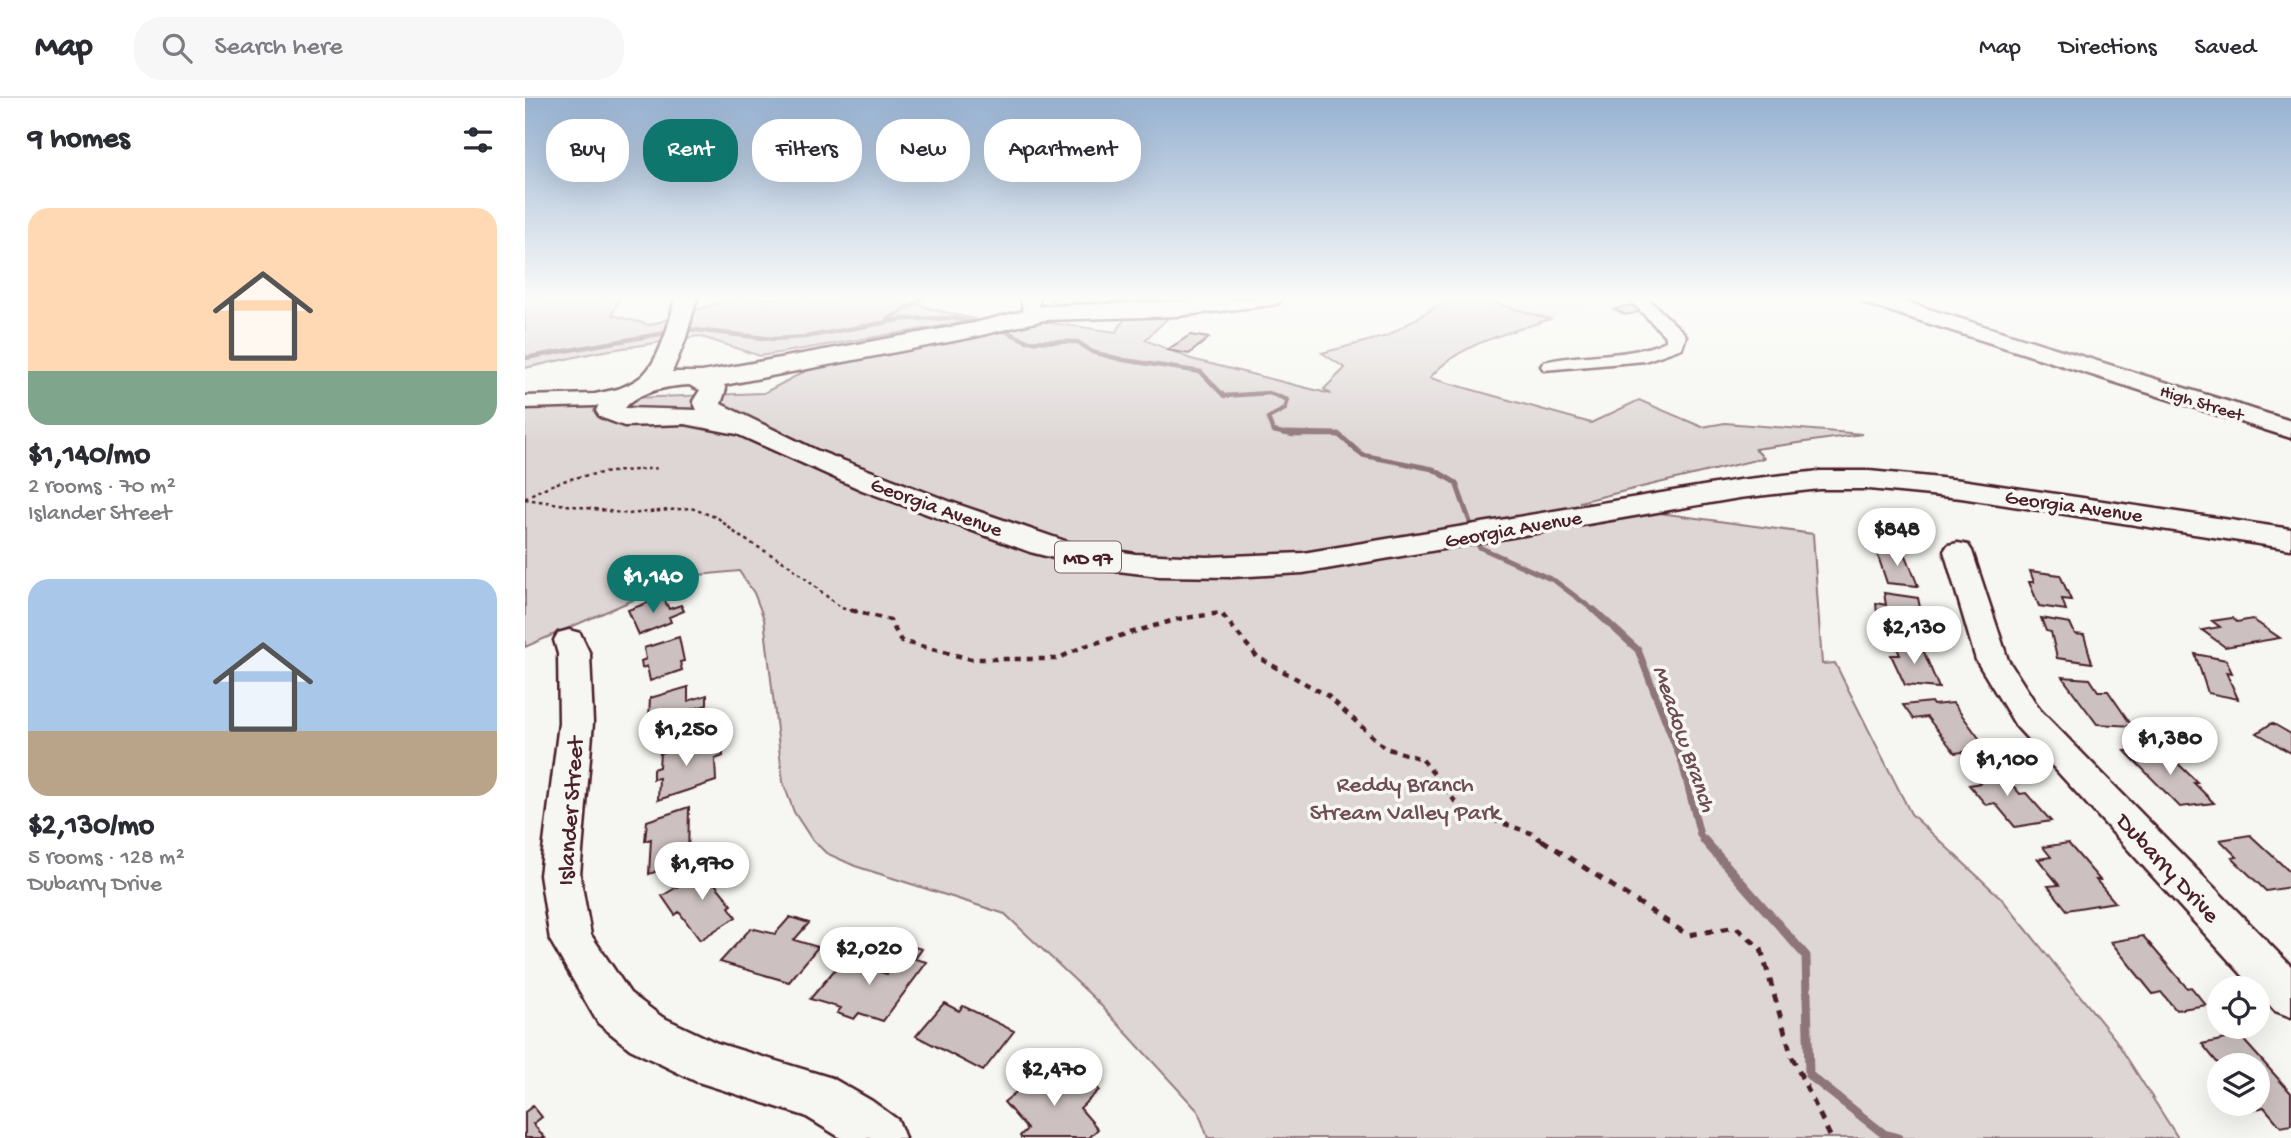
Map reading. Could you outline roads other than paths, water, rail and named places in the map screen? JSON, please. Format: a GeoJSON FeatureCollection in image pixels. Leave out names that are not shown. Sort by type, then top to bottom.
{"type":"FeatureCollection","features":[{"type":"Feature","properties":{"kind":"main road"},"geometry":{"type":"LineString","coordinates":[[626,397],[654,379],[671,347]]}},
{"type":"Feature","properties":{"kind":"main road","name":"Georgia Avenue"},"geometry":{"type":"LineString","coordinates":[[671,347],[679,374],[703,386]]}},
{"type":"Feature","properties":{"kind":"main road"},"geometry":{"type":"LineString","coordinates":[[626,397],[703,386],[885,347]]}},
{"type":"Feature","properties":{"kind":"main road","name":"High Street"},"geometry":{"type":"LineString","coordinates":[[2026,347],[2291,430]]}},
{"type":"Feature","properties":{"kind":"main road","name":"Georgia Avenue"},"geometry":{"type":"LineString","coordinates":[[654,417],[687,408],[703,386]]}},
{"type":"Feature","properties":{"kind":"main road","name":"Georgia Avenue"},"geometry":{"type":"LineString","coordinates":[[703,386],[709,409],[753,432],[894,493],[1046,546],[1112,561],[1232,569],[1316,561],[1779,483],[1868,481],[2000,494],[2291,539]]}},
{"type":"Feature","properties":{"kind":"main road","name":"Georgia Avenue"},"geometry":{"type":"LineString","coordinates":[[626,397],[624,418],[685,416],[753,432]]}},
{"type":"Feature","properties":{"kind":"street"},"geometry":{"type":"LineString","coordinates":[[1551,366],[1587,357],[1637,357],[1668,347]]}},
{"type":"Feature","properties":{"kind":"street"},"geometry":{"type":"LineString","coordinates":[[525,403],[586,406],[626,397]]}},
{"type":"Feature","properties":{"kind":"street","name":"Dubarry Drive"},"geometry":{"type":"LineString","coordinates":[[1958,551],[1992,660],[2028,718],[2291,996]]}},
{"type":"Feature","properties":{"kind":"street","name":"Islander Street"},"geometry":{"type":"LineString","coordinates":[[569,640],[574,654],[576,723],[561,875],[572,940],[614,1008],[646,1033],[712,1066],[815,1095],[855,1118],[880,1138]]}},
{"type":"Feature","properties":{"kind":"waterway"},"geometry":{"type":"LineString","coordinates":[[525,358],[589,347]]}},
{"type":"Feature","properties":{"kind":"waterway","name":"Meadow Branch"},"geometry":{"type":"LineString","coordinates":[[1084,347],[1092,352],[1124,360],[1201,372],[1224,396],[1269,393],[1288,400],[1285,409],[1268,418],[1273,431],[1293,435],[1339,435]]}},
{"type":"Feature","properties":{"kind":"waterway","name":"Meadow Branch"},"geometry":{"type":"LineString","coordinates":[[1285,433],[1338,434],[1362,455],[1433,469],[1456,483],[1479,547],[1555,581],[1596,612]]}},
{"type":"Feature","properties":{"kind":"waterway","name":"Meadow Branch"},"geometry":{"type":"LineString","coordinates":[[1594,610],[1638,650],[1682,763],[1700,835],[1706,842]]}},
{"type":"Feature","properties":{"kind":"waterway","name":"Meadow Branch"},"geometry":{"type":"LineString","coordinates":[[1704,840],[1806,956],[1809,1075],[1884,1134],[1898,1138]]}},
{"type":"Feature","properties":{"kind":"park label","name":"Reddy Branch Stream Valley Park"},"geometry":{"type":"Point","coordinates":[1405,797]}}]}
